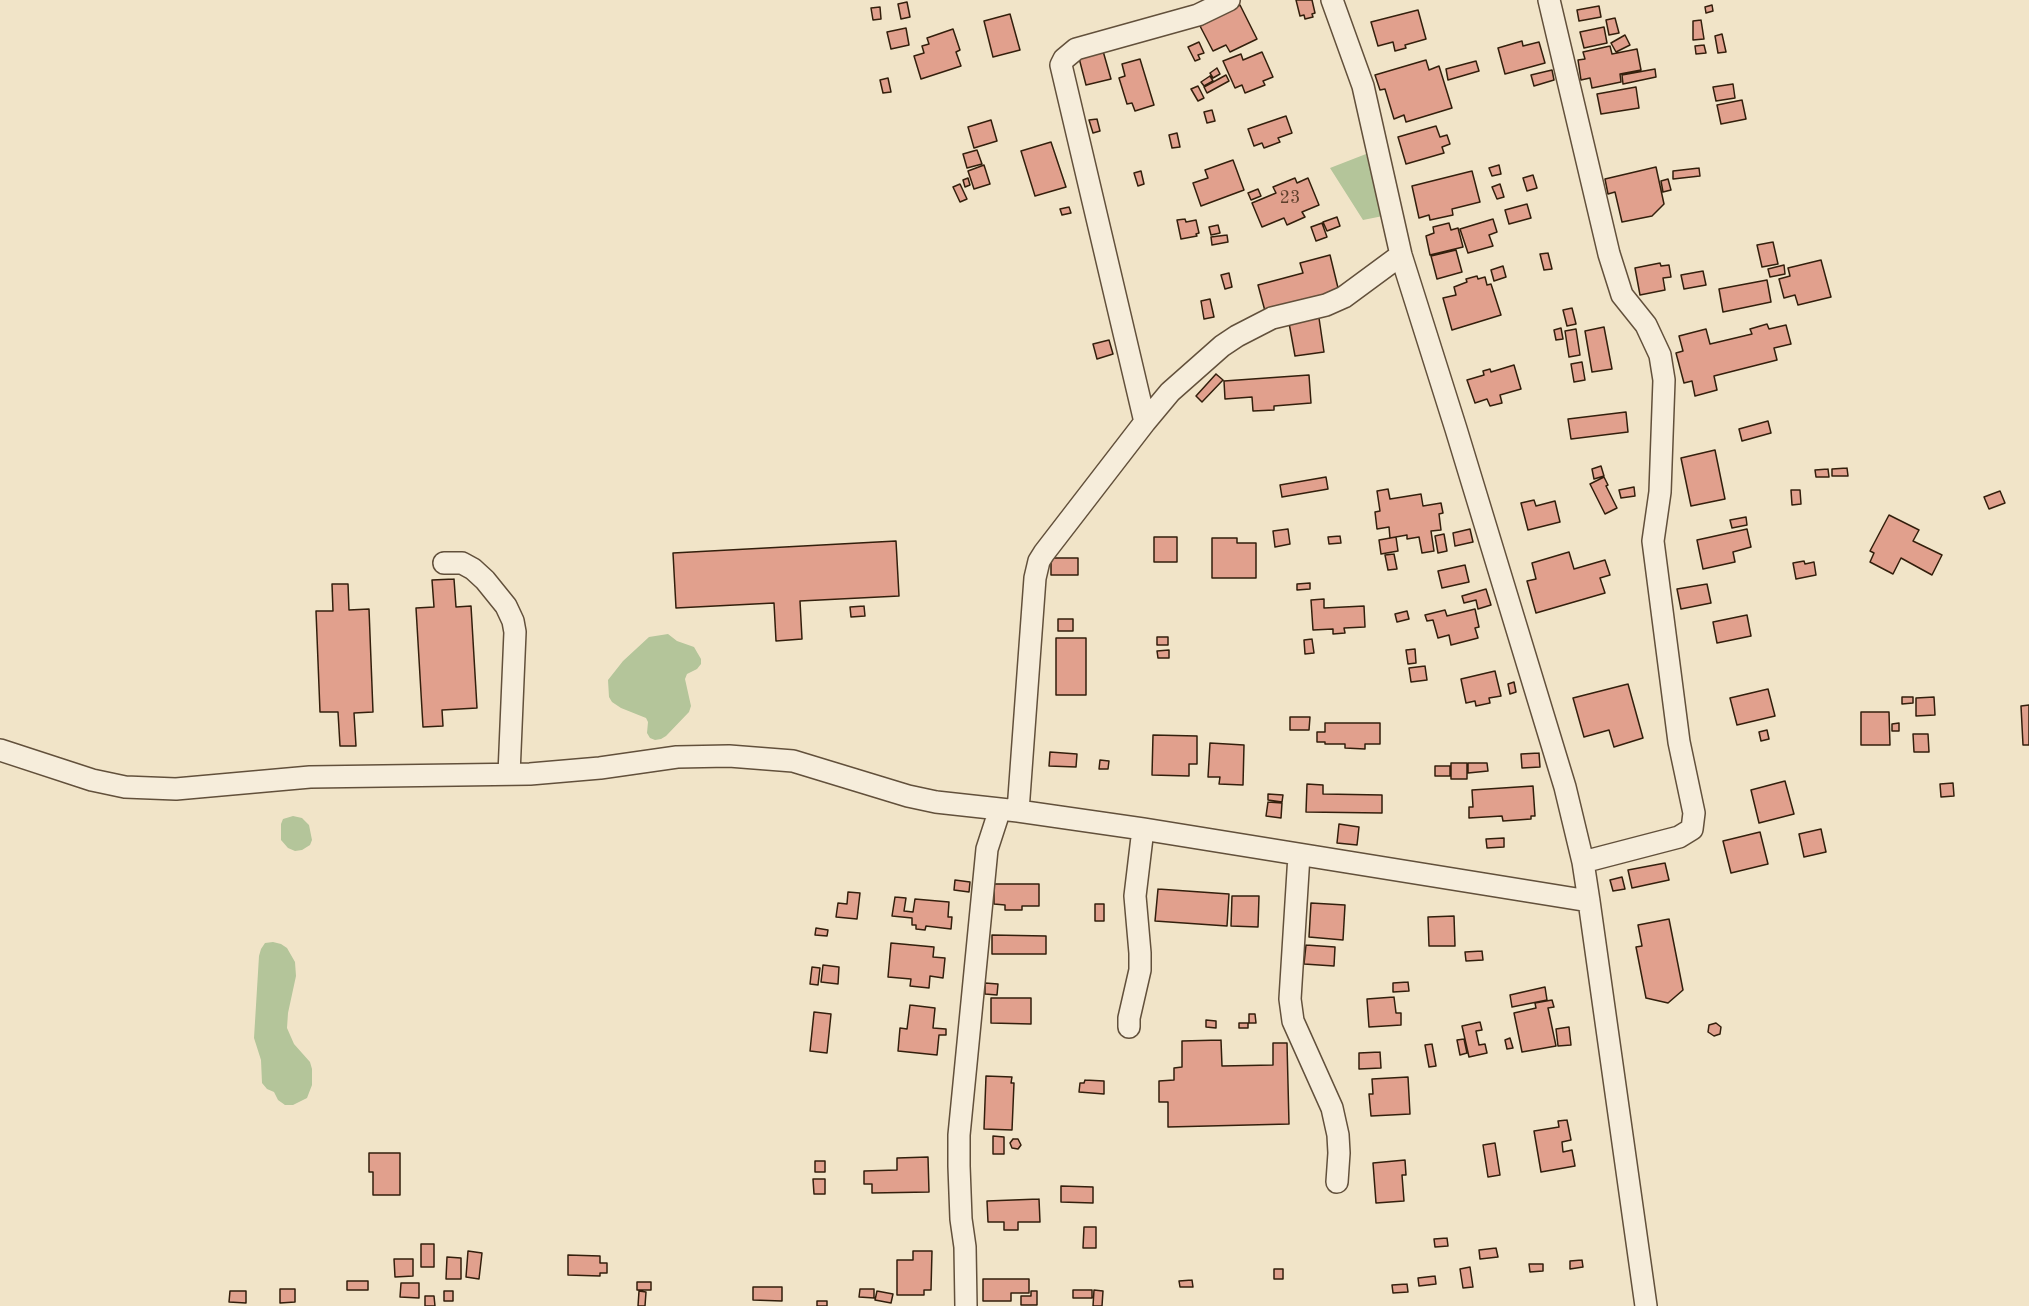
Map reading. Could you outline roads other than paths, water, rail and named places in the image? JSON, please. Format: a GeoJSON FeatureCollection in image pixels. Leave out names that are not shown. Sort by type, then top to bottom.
{"type":"FeatureCollection","features":[{"type":"Feature","properties":{"kind":"street"},"geometry":{"type":"LineString","coordinates":[[1145,422],[1061,64],[1064,58],[1076,50],[1198,15],[1229,0]]}},
{"type":"Feature","properties":{"kind":"street"},"geometry":{"type":"LineString","coordinates":[[1332,0],[1366,96],[1401,255],[1565,787],[1583,862],[1647,1306]]}},
{"type":"Feature","properties":{"kind":"street"},"geometry":{"type":"LineString","coordinates":[[1549,0],[1609,254],[1622,295],[1646,325],[1660,355],[1664,380],[1660,492],[1653,541],[1679,742],[1694,813],[1692,829],[1679,837],[1583,862]]}},
{"type":"Feature","properties":{"kind":"street"},"geometry":{"type":"LineString","coordinates":[[966,1306],[965,1247],[958,1166],[959,1135],[987,849],[1009,810],[1035,578],[1040,561],[1170,392],[1214,353],[1237,336],[1272,318],[1326,305],[1344,297],[1401,255]]}},
{"type":"Feature","properties":{"kind":"street"},"geometry":{"type":"LineString","coordinates":[[444,563],[462,562],[473,568],[506,606],[513,621],[515,632],[509,774]]}},
{"type":"Feature","properties":{"kind":"street"},"geometry":{"type":"LineString","coordinates":[[0,750],[92,780],[125,787],[177,789],[310,777],[509,774],[600,768],[677,757],[729,756],[793,761],[908,796],[936,802],[1143,829],[1589,901]]}},
{"type":"Feature","properties":{"kind":"street"},"geometry":{"type":"LineString","coordinates":[[1129,1027],[1140,970],[1135,896],[1143,829]]}},
{"type":"Feature","properties":{"kind":"street"},"geometry":{"type":"LineString","coordinates":[[1299,855],[1290,999],[1293,1021],[1332,1108],[1340,1153],[1337,1182]]}}]}
